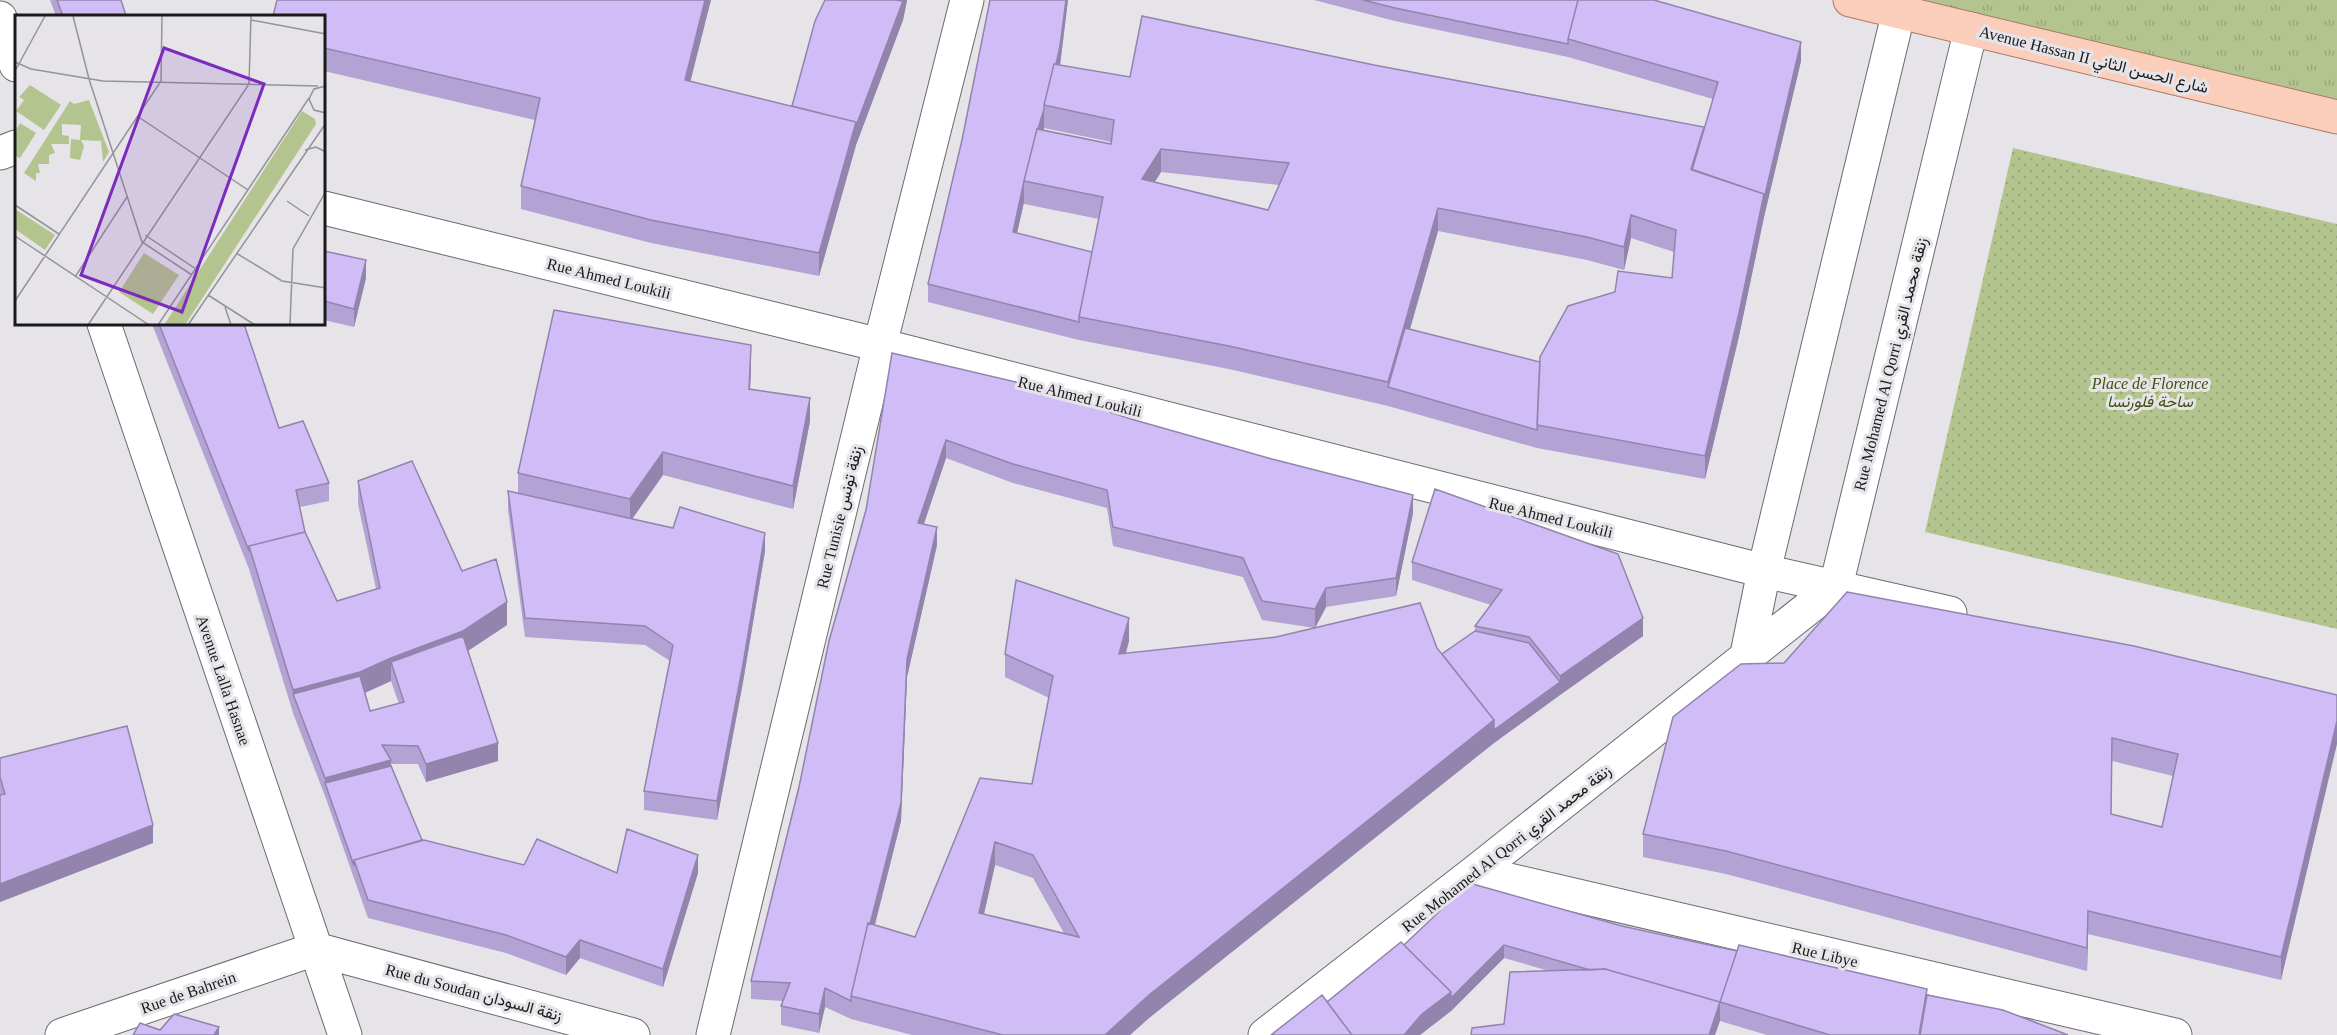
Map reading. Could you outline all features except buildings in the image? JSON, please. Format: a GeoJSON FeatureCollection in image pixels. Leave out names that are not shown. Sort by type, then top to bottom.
{"type":"FeatureCollection","features":[{"type":"Feature","properties":{"kind":"main road","name":"Avenue Hassan II شارع الحسن الثاني"},"geometry":{"type":"LineString","coordinates":[[1850,0],[2337,117]]}},
{"type":"Feature","properties":{"kind":"street","name":"Rue Tunisie زنقة تونس"},"geometry":{"type":"LineString","coordinates":[[713,1035],[880,345],[967,0]]}},
{"type":"Feature","properties":{"kind":"street"},"geometry":{"type":"LineString","coordinates":[[1746,659],[1764,571],[1899,11]]}},
{"type":"Feature","properties":{"kind":"street"},"geometry":{"type":"LineString","coordinates":[[0,18],[15,62]]}},
{"type":"Feature","properties":{"kind":"street","name":"Rue Mohamed Al Qorri زنقة محمد القري"},"geometry":{"type":"LineString","coordinates":[[1265,1035],[1836,586],[1971,29]]}},
{"type":"Feature","properties":{"kind":"street"},"geometry":{"type":"LineString","coordinates":[[0,153],[15,147]]}},
{"type":"Feature","properties":{"kind":"street","name":"Rue Ahmed Loukili"},"geometry":{"type":"LineString","coordinates":[[326,208],[880,345],[1764,571],[1975,619]]}},
{"type":"Feature","properties":{"kind":"street","name":"Avenue Lalla Hasnae"},"geometry":{"type":"LineString","coordinates":[[106,326],[345,1035]]}},
{"type":"Feature","properties":{"kind":"street","name":"Rue Libye"},"geometry":{"type":"LineString","coordinates":[[1475,872],[2175,1035]]}},
{"type":"Feature","properties":{"kind":"street","name":"Rue de Bahrein"},"geometry":{"type":"LineString","coordinates":[[62,1035],[315,949]]}},
{"type":"Feature","properties":{"kind":"street","name":"Rue du Soudan زنقة السودان"},"geometry":{"type":"LineString","coordinates":[[315,949],[633,1035]]}},
{"type":"Feature","properties":{"kind":"green space"},"geometry":{"type":"Polygon","coordinates":[[[1855,0],[2337,0],[2337,109],[1855,0]]]}},
{"type":"Feature","properties":{"kind":"green space","name":"Place de Florence ساحة فلورنسا"},"geometry":{"type":"Polygon","coordinates":[[[2013,148],[2337,224],[2337,629],[1925,532],[2013,148]]]}}]}
